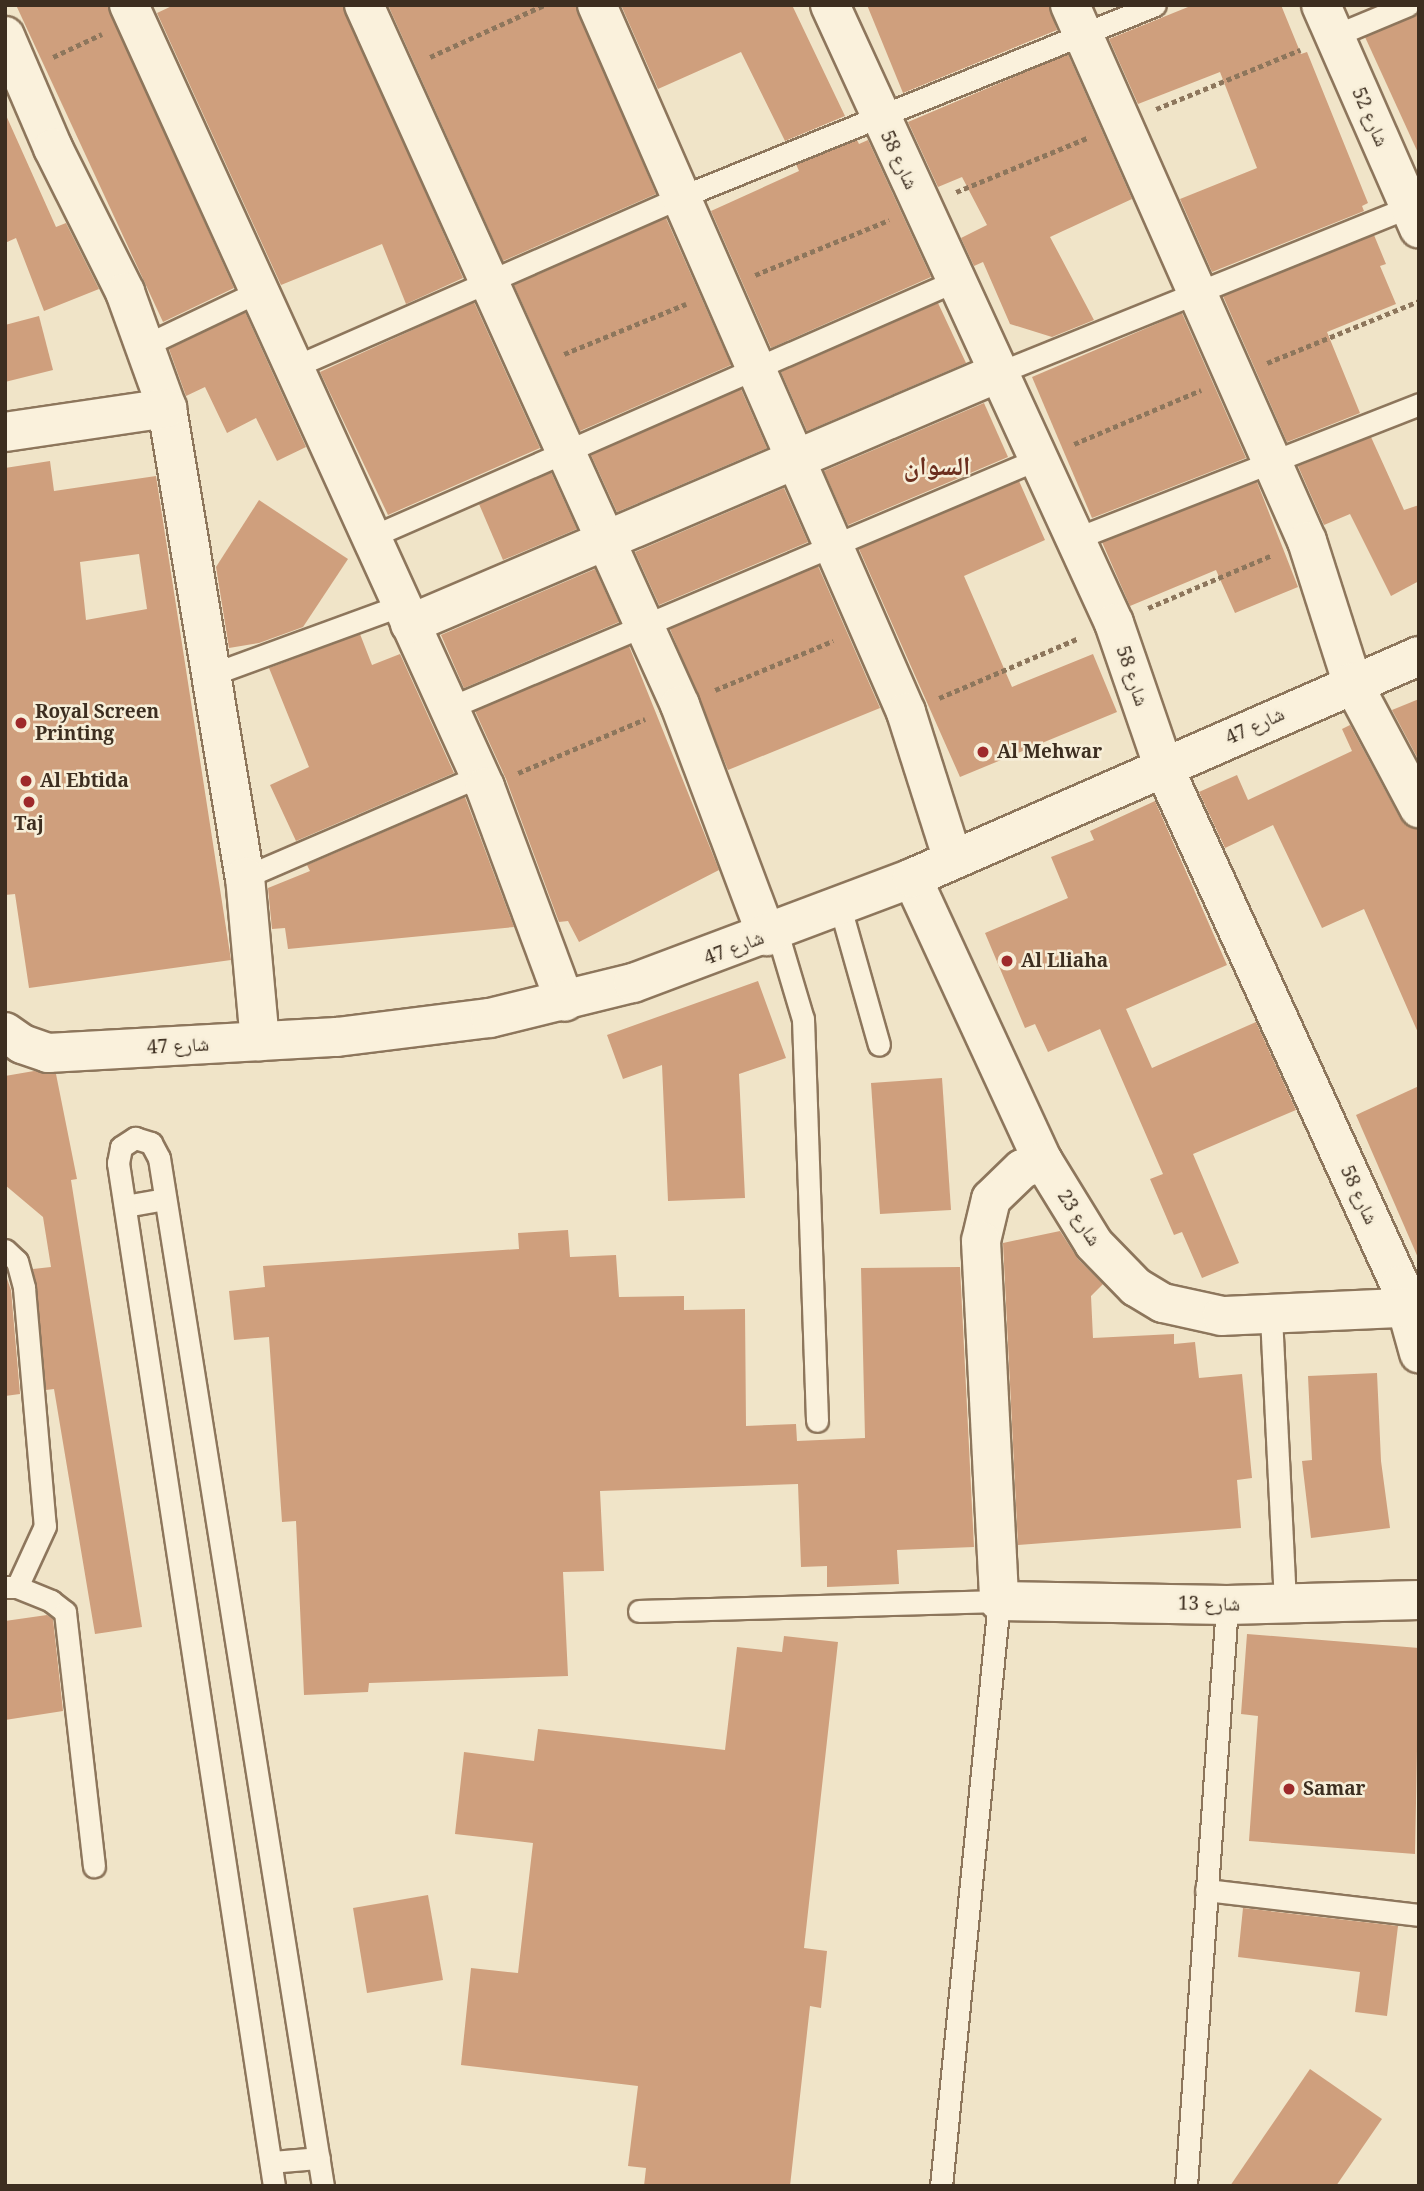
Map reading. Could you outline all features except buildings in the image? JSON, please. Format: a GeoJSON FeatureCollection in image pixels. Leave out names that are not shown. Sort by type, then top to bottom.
{"type":"FeatureCollection","features":[{"type":"Feature","properties":{"kind":"street"},"geometry":{"type":"LineString","coordinates":[[364,5],[680,705],[772,934]]}},
{"type":"Feature","properties":{"kind":"street"},"geometry":{"type":"LineString","coordinates":[[597,5],[906,712],[953,860]]}},
{"type":"Feature","properties":{"kind":"street","name":"شارع 58"},"geometry":{"type":"LineString","coordinates":[[830,5],[879,117],[1114,623],[1164,768],[1413,1308],[1419,1353]]}},
{"type":"Feature","properties":{"kind":"street"},"geometry":{"type":"LineString","coordinates":[[132,12],[480,776],[565,1002]]}},
{"type":"Feature","properties":{"kind":"street"},"geometry":{"type":"LineString","coordinates":[[1077,19],[1307,541],[1352,682],[1419,808]]}},
{"type":"Feature","properties":{"kind":"street","name":"شارع 52"},"geometry":{"type":"LineString","coordinates":[[1328,20],[1416,212]]}},
{"type":"Feature","properties":{"kind":"street"},"geometry":{"type":"LineString","coordinates":[[5,36],[146,345],[167,408],[245,877],[261,1041]]}},
{"type":"Feature","properties":{"kind":"street"},"geometry":{"type":"LineString","coordinates":[[406,614],[606,541],[998,373]]}},
{"type":"Feature","properties":{"kind":"street"},"geometry":{"type":"LineString","coordinates":[[5,432],[167,408]]}},
{"type":"Feature","properties":{"kind":"street","name":"شارع 47"},"geometry":{"type":"LineString","coordinates":[[5,1032],[22,1044],[48,1053],[261,1041],[414,1029],[565,1002],[633,984],[772,934],[912,878],[1352,682],[1419,656]]}},
{"type":"Feature","properties":{"kind":"street","name":"شارع 23"},"geometry":{"type":"LineString","coordinates":[[912,878],[1043,1161],[1094,1244],[1136,1287],[1192,1312],[1271,1316],[1413,1308]]}},
{"type":"Feature","properties":{"kind":"street"},"geometry":{"type":"LineString","coordinates":[[999,1601],[981,1241],[991,1199],[1022,1169],[1043,1161]]}},
{"type":"Feature","properties":{"kind":"street","name":"شارع 13"},"geometry":{"type":"LineString","coordinates":[[999,1601],[1284,1605],[1419,1600]]}},
{"type":"Feature","properties":{"kind":"lane"},"geometry":{"type":"LineString","coordinates":[[294,367],[681,197],[879,117],[1077,19],[1155,5]]}},
{"type":"Feature","properties":{"kind":"lane"},"geometry":{"type":"LineString","coordinates":[[1328,20],[1408,5]]}},
{"type":"Feature","properties":{"kind":"lane"},"geometry":{"type":"LineString","coordinates":[[998,373],[1197,292],[1416,212]]}},
{"type":"Feature","properties":{"kind":"lane"},"geometry":{"type":"LineString","coordinates":[[371,537],[955,281]]}},
{"type":"Feature","properties":{"kind":"lane"},"geometry":{"type":"LineString","coordinates":[[146,345],[260,291]]}},
{"type":"Feature","properties":{"kind":"lane"},"geometry":{"type":"LineString","coordinates":[[1075,539],[1419,404]]}},
{"type":"Feature","properties":{"kind":"lane"},"geometry":{"type":"LineString","coordinates":[[449,708],[1038,459]]}},
{"type":"Feature","properties":{"kind":"lane"},"geometry":{"type":"LineString","coordinates":[[213,674],[406,614]]}},
{"type":"Feature","properties":{"kind":"lane"},"geometry":{"type":"LineString","coordinates":[[245,877],[480,776]]}},
{"type":"Feature","properties":{"kind":"lane"},"geometry":{"type":"LineString","coordinates":[[840,907],[879,1045]]}},
{"type":"Feature","properties":{"kind":"lane"},"geometry":{"type":"LineString","coordinates":[[772,934],[803,1019],[817,1421]]}},
{"type":"Feature","properties":{"kind":"lane"},"geometry":{"type":"LineString","coordinates":[[274,2186],[118,1155],[121,1147],[135,1138],[151,1143],[157,1150],[323,2186]]}},
{"type":"Feature","properties":{"kind":"lane"},"geometry":{"type":"LineString","coordinates":[[125,1206],[164,1199]]}},
{"type":"Feature","properties":{"kind":"lane"},"geometry":{"type":"LineString","coordinates":[[5,1250],[17,1261],[24,1288],[45,1525],[11,1587],[51,1601],[65,1612],[94,1866]]}},
{"type":"Feature","properties":{"kind":"lane"},"geometry":{"type":"LineString","coordinates":[[1271,1316],[1284,1605]]}},
{"type":"Feature","properties":{"kind":"lane"},"geometry":{"type":"LineString","coordinates":[[639,1611],[999,1601],[941,2186]]}},
{"type":"Feature","properties":{"kind":"lane"},"geometry":{"type":"LineString","coordinates":[[1185,2186],[1227,1605]]}},
{"type":"Feature","properties":{"kind":"lane"},"geometry":{"type":"LineString","coordinates":[[1206,1890],[1419,1915]]}},
{"type":"Feature","properties":{"kind":"lane"},"geometry":{"type":"LineString","coordinates":[[271,2162],[319,2158]]}},
{"type":"Feature","properties":{"kind":"path"},"geometry":{"type":"LineString","coordinates":[[394,73],[544,5]]}},
{"type":"Feature","properties":{"kind":"path"},"geometry":{"type":"LineString","coordinates":[[21,72],[132,12]]}},
{"type":"Feature","properties":{"kind":"place","name":"Royal Screen Printing"},"geometry":{"type":"Point","coordinates":[21,723]}},
{"type":"Feature","properties":{"kind":"place","name":"Al Mehwar"},"geometry":{"type":"Point","coordinates":[983,752]}},
{"type":"Feature","properties":{"kind":"place","name":"Al Ebtida"},"geometry":{"type":"Point","coordinates":[26,781]}},
{"type":"Feature","properties":{"kind":"place","name":"Taj"},"geometry":{"type":"Point","coordinates":[29,802]}},
{"type":"Feature","properties":{"kind":"place","name":"Al Lliaha"},"geometry":{"type":"Point","coordinates":[1007,961]}},
{"type":"Feature","properties":{"kind":"place","name":"Samar"},"geometry":{"type":"Point","coordinates":[1289,1789]}},
{"type":"Feature","properties":{"kind":"district","name":"السوان"},"geometry":{"type":"Point","coordinates":[937,466]}}]}
